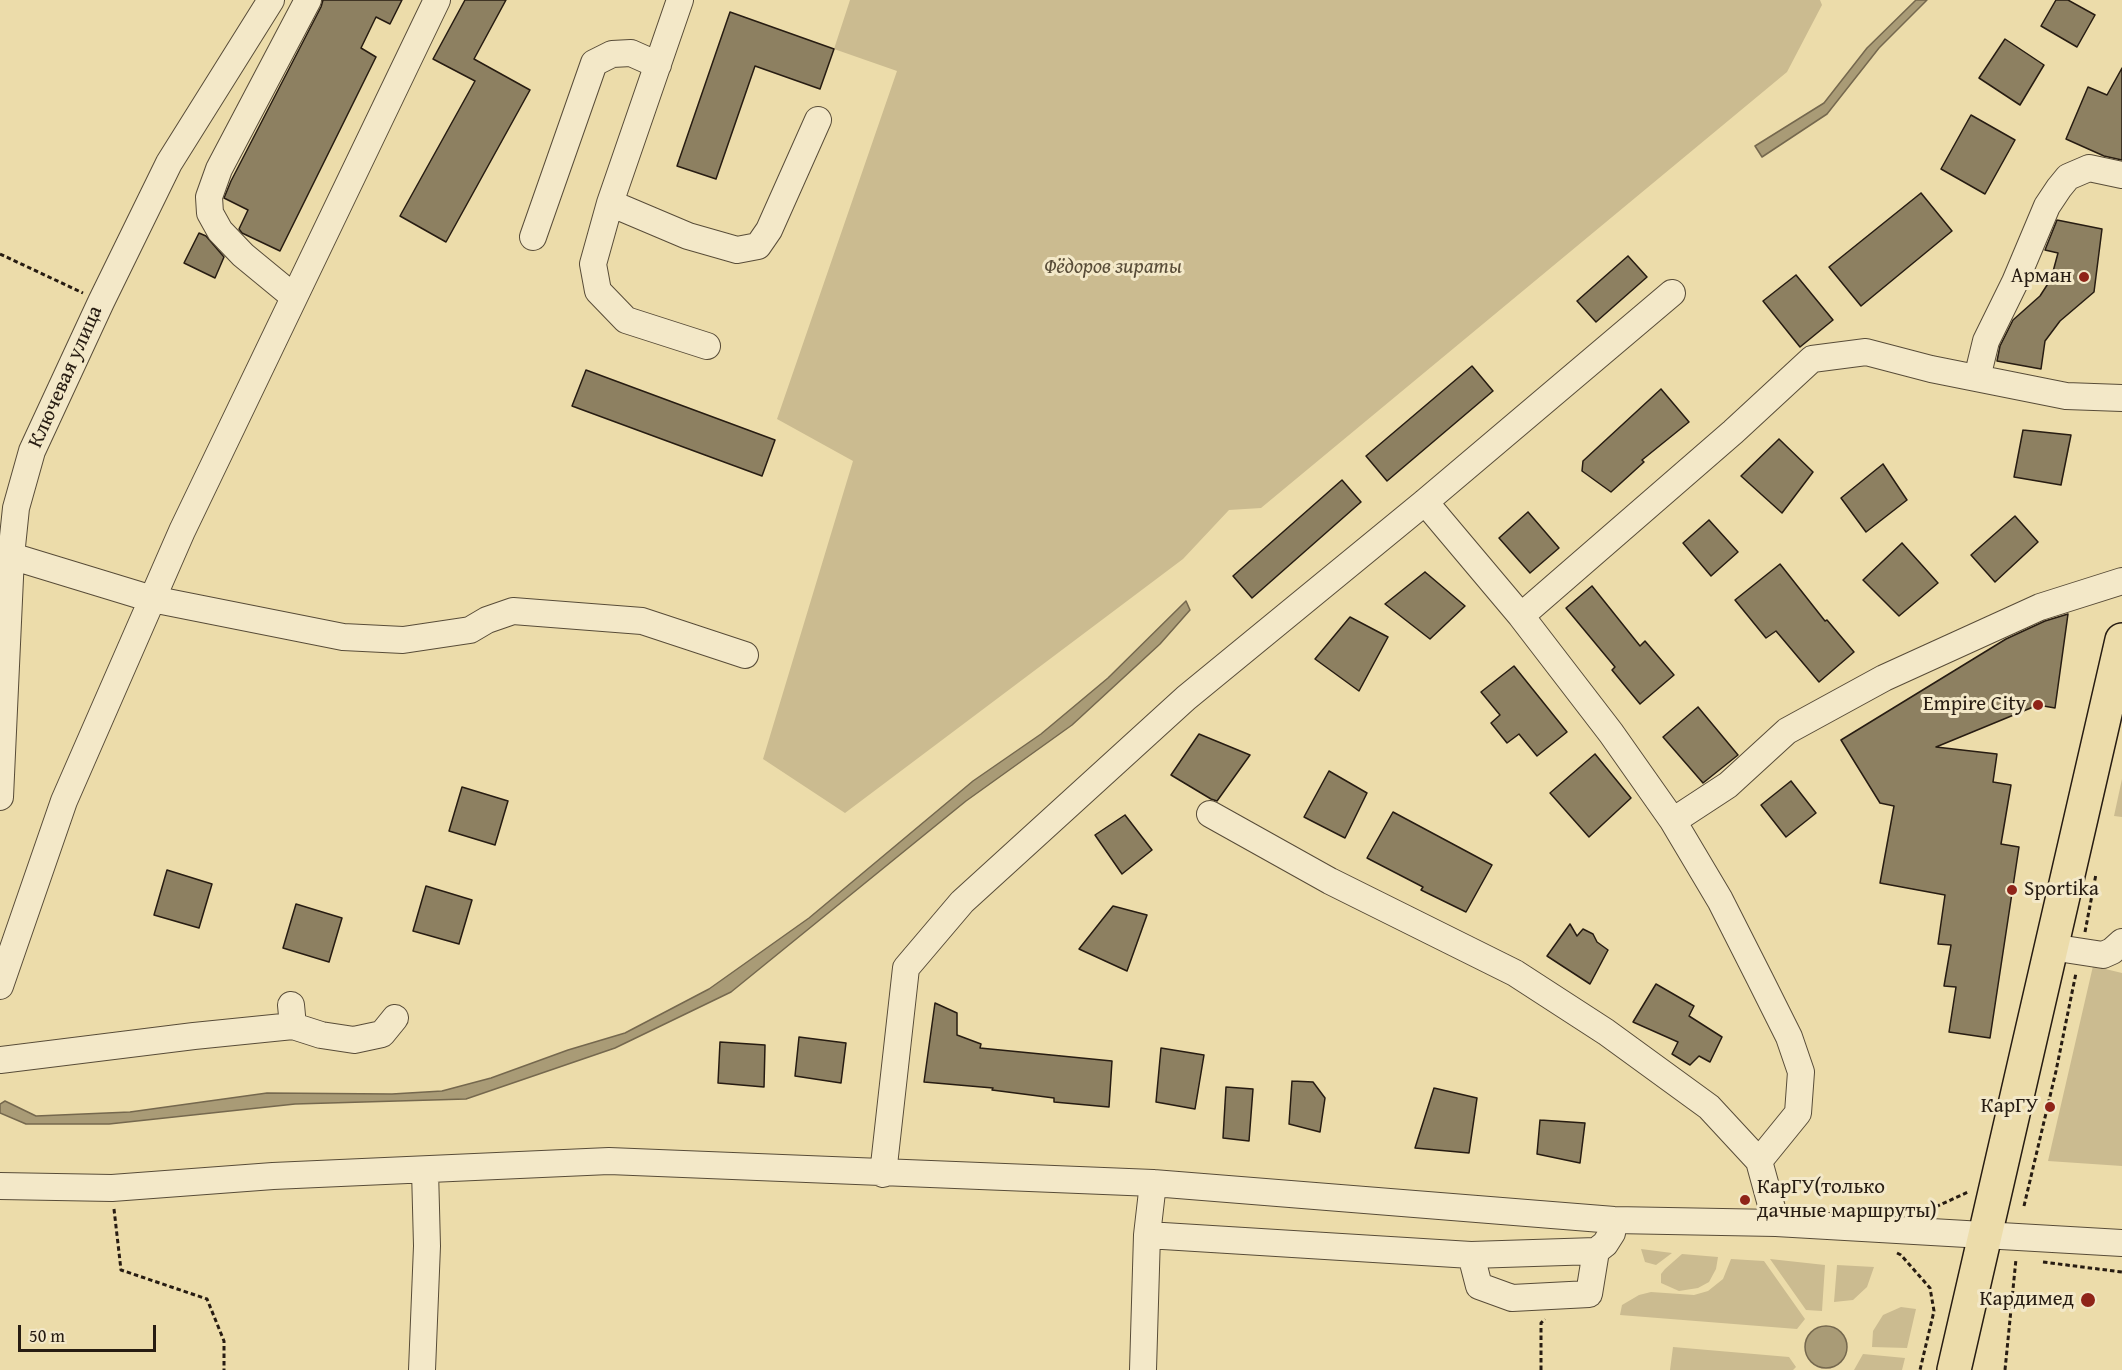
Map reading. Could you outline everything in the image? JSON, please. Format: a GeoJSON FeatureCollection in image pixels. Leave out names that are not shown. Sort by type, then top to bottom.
{"type":"FeatureCollection","features":[{"type":"Feature","properties":{"kind":"main road"},"geometry":{"type":"LineString","coordinates":[[1953,1370],[1984,1236],[2066,950],[2114,711],[2122,639]]}},
{"type":"Feature","properties":{"kind":"street","name":"Ключевая улица"},"geometry":{"type":"LineString","coordinates":[[0,797],[2,707],[11,556],[16,508],[32,451],[169,163],[271,0]]}},
{"type":"Feature","properties":{"kind":"street"},"geometry":{"type":"LineString","coordinates":[[294,297],[243,255],[220,231],[210,213],[209,197],[219,169],[308,0]]}},
{"type":"Feature","properties":{"kind":"street"},"geometry":{"type":"LineString","coordinates":[[0,986],[64,801],[182,531],[436,0]]}},
{"type":"Feature","properties":{"kind":"street"},"geometry":{"type":"LineString","coordinates":[[680,0],[610,203],[593,264],[598,291],[626,320],[707,346]]}},
{"type":"Feature","properties":{"kind":"street"},"geometry":{"type":"LineString","coordinates":[[532,237],[594,63],[612,54],[631,53],[658,64]]}},
{"type":"Feature","properties":{"kind":"street"},"geometry":{"type":"LineString","coordinates":[[610,203],[688,236],[737,250],[758,246],[769,230],[818,120]]}},
{"type":"Feature","properties":{"kind":"street"},"geometry":{"type":"LineString","coordinates":[[1977,378],[1986,341],[2015,282],[2047,207],[2059,188],[2068,177],[2089,168],[2122,175]]}},
{"type":"Feature","properties":{"kind":"street"},"geometry":{"type":"LineString","coordinates":[[883,1174],[906,968],[962,902],[1186,698],[1425,502],[1672,293]]}},
{"type":"Feature","properties":{"kind":"street"},"geometry":{"type":"LineString","coordinates":[[1521,616],[1733,432],[1812,359],[1866,352],[2066,396],[2122,398]]}},
{"type":"Feature","properties":{"kind":"street"},"geometry":{"type":"LineString","coordinates":[[1425,502],[1521,616],[1611,733],[1673,821],[1730,919],[1789,1037],[1801,1072],[1798,1113],[1759,1161]]}},
{"type":"Feature","properties":{"kind":"street"},"geometry":{"type":"LineString","coordinates":[[11,556],[152,599],[343,637],[403,640],[470,630],[487,620],[513,611],[642,621],[745,655]]}},
{"type":"Feature","properties":{"kind":"street"},"geometry":{"type":"LineString","coordinates":[[1673,821],[1728,785],[1786,731],[1884,678],[2040,607],[2122,581]]}},
{"type":"Feature","properties":{"kind":"street"},"geometry":{"type":"LineString","coordinates":[[1210,814],[1330,881],[1515,973],[1606,1032],[1709,1107],[1759,1161],[1776,1223]]}},
{"type":"Feature","properties":{"kind":"street"},"geometry":{"type":"LineString","coordinates":[[2066,950],[2103,955],[2122,942]]}},
{"type":"Feature","properties":{"kind":"street"},"geometry":{"type":"LineString","coordinates":[[0,1060],[194,1035],[292,1015],[321,1035],[354,1040],[382,1034],[395,1018]]}},
{"type":"Feature","properties":{"kind":"street"},"geometry":{"type":"LineString","coordinates":[[0,1186],[112,1188],[273,1176],[609,1161],[883,1174],[1153,1183],[1614,1220],[1776,1223],[2122,1243]]}},
{"type":"Feature","properties":{"kind":"street"},"geometry":{"type":"LineString","coordinates":[[422,1370],[427,1246],[425,1170]]}},
{"type":"Feature","properties":{"kind":"street"},"geometry":{"type":"LineString","coordinates":[[1143,1370],[1148,1235],[1153,1183]]}},
{"type":"Feature","properties":{"kind":"street"},"geometry":{"type":"LineString","coordinates":[[1148,1235],[1471,1255],[1596,1251],[1605,1244],[1612,1233],[1614,1220]]}},
{"type":"Feature","properties":{"kind":"street"},"geometry":{"type":"LineString","coordinates":[[1471,1255],[1479,1286],[1512,1298],[1589,1294],[1596,1251]]}},
{"type":"Feature","properties":{"kind":"path"},"geometry":{"type":"LineString","coordinates":[[0,254],[101,302]]}},
{"type":"Feature","properties":{"kind":"path"},"geometry":{"type":"LineString","coordinates":[[2024,1206],[2056,1071],[2066,950],[2097,872]]}},
{"type":"Feature","properties":{"kind":"path"},"geometry":{"type":"LineString","coordinates":[[112,1188],[121,1270],[207,1299],[224,1341],[224,1370]]}},
{"type":"Feature","properties":{"kind":"path"},"geometry":{"type":"LineString","coordinates":[[1924,1212],[1968,1192]]}},
{"type":"Feature","properties":{"kind":"path"},"geometry":{"type":"LineString","coordinates":[[1892,1251],[1901,1255],[1930,1288],[1934,1311],[1920,1370]]}},
{"type":"Feature","properties":{"kind":"path"},"geometry":{"type":"LineString","coordinates":[[2005,1370],[2015,1259],[2027,1260]]}},
{"type":"Feature","properties":{"kind":"path"},"geometry":{"type":"LineString","coordinates":[[2039,1262],[2122,1272]]}},
{"type":"Feature","properties":{"kind":"path"},"geometry":{"type":"LineString","coordinates":[[1541,1370],[1542,1323],[1562,1296]]}},
{"type":"Feature","properties":{"kind":"green space","name":"Фёдоров зираты"},"geometry":{"type":"Polygon","coordinates":[[[850,0],[1820,0],[1822,5],[1787,72],[1261,508],[1229,510],[1183,559],[845,813],[763,759],[853,461],[777,419],[897,71],[834,49],[850,0]]]}},
{"type":"Feature","properties":{"kind":"green space"},"geometry":{"type":"Polygon","coordinates":[[[2122,779],[2122,817],[2114,816],[2122,779]]]}},
{"type":"Feature","properties":{"kind":"green space"},"geometry":{"type":"Polygon","coordinates":[[[2093,966],[2122,973],[2122,1166],[2048,1161],[2093,966]]]}},
{"type":"Feature","properties":{"kind":"green space"},"geometry":{"type":"Polygon","coordinates":[[[1641,1249],[1672,1253],[1656,1265],[1645,1262],[1641,1249]]]}},
{"type":"Feature","properties":{"kind":"green space"},"geometry":{"type":"Polygon","coordinates":[[[1682,1254],[1718,1257],[1716,1269],[1709,1282],[1698,1288],[1679,1291],[1661,1283],[1661,1274],[1682,1254]]]}},
{"type":"Feature","properties":{"kind":"green space"},"geometry":{"type":"Polygon","coordinates":[[[1731,1259],[1764,1261],[1805,1319],[1797,1329],[1620,1315],[1622,1305],[1639,1295],[1651,1292],[1694,1295],[1708,1291],[1723,1279],[1731,1259]]]}},
{"type":"Feature","properties":{"kind":"green space"},"geometry":{"type":"Polygon","coordinates":[[[1770,1259],[1825,1265],[1822,1311],[1806,1310],[1770,1259]]]}},
{"type":"Feature","properties":{"kind":"green space"},"geometry":{"type":"Polygon","coordinates":[[[1837,1265],[1874,1267],[1867,1287],[1853,1300],[1834,1302],[1837,1265]]]}},
{"type":"Feature","properties":{"kind":"green space"},"geometry":{"type":"Polygon","coordinates":[[[1901,1307],[1916,1309],[1907,1348],[1872,1347],[1873,1331],[1883,1315],[1901,1307]]]}},
{"type":"Feature","properties":{"kind":"green space"},"geometry":{"type":"Polygon","coordinates":[[[1673,1347],[1789,1357],[1796,1367],[1793,1370],[1670,1370],[1673,1347]]]}},
{"type":"Feature","properties":{"kind":"green space"},"geometry":{"type":"Polygon","coordinates":[[[1863,1354],[1905,1358],[1902,1370],[1854,1370],[1863,1354]]]}},
{"type":"Feature","properties":{"kind":"shaded area"},"geometry":{"type":"Polygon","coordinates":[[[1916,0],[1927,0],[1879,48],[1827,114],[1762,157],[1755,146],[1824,103],[1867,48],[1916,0]]]}},
{"type":"Feature","properties":{"kind":"shaded area"},"geometry":{"type":"Polygon","coordinates":[[[1186,601],[1190,610],[1160,644],[1072,725],[966,801],[731,992],[615,1048],[466,1099],[295,1104],[109,1124],[26,1124],[0,1113],[0,1104],[5,1101],[36,1116],[130,1112],[267,1093],[392,1094],[442,1091],[491,1078],[568,1050],[625,1033],[709,989],[809,918],[973,781],[1041,734],[1108,678],[1186,601]]]}},
{"type":"Feature","properties":{"kind":"shaded area"},"geometry":{"type":"Polygon","coordinates":[[[1826,1326],[1841,1332],[1847,1347],[1841,1362],[1826,1368],[1811,1362],[1805,1347],[1811,1332],[1826,1326]]]}},
{"type":"Feature","properties":{"kind":"building"},"geometry":{"type":"Polygon","coordinates":[[[323,0],[402,0],[390,24],[376,17],[361,48],[376,57],[280,251],[242,233],[239,229],[248,210],[224,198],[323,0]]]}},
{"type":"Feature","properties":{"kind":"building"},"geometry":{"type":"Polygon","coordinates":[[[465,0],[506,0],[474,59],[530,90],[446,242],[400,216],[475,81],[433,59],[465,0]]]}},
{"type":"Feature","properties":{"kind":"building"},"geometry":{"type":"Polygon","coordinates":[[[2056,0],[2068,0],[2095,15],[2077,47],[2041,26],[2056,0]]]}},
{"type":"Feature","properties":{"kind":"building"},"geometry":{"type":"Polygon","coordinates":[[[730,12],[834,49],[820,89],[755,66],[716,179],[677,166],[730,12]]]}},
{"type":"Feature","properties":{"kind":"building"},"geometry":{"type":"Polygon","coordinates":[[[2005,39],[2044,65],[2020,105],[1979,78],[2005,39]]]}},
{"type":"Feature","properties":{"kind":"building"},"geometry":{"type":"Polygon","coordinates":[[[2122,68],[2122,160],[2104,156],[2066,139],[2088,87],[2107,95],[2122,68]]]}},
{"type":"Feature","properties":{"kind":"building"},"geometry":{"type":"Polygon","coordinates":[[[1971,115],[2015,140],[1985,194],[1941,169],[1971,115]]]}},
{"type":"Feature","properties":{"kind":"building"},"geometry":{"type":"Polygon","coordinates":[[[1921,193],[1952,231],[1861,306],[1829,267],[1921,193]]]}},
{"type":"Feature","properties":{"kind":"building"},"geometry":{"type":"Polygon","coordinates":[[[2057,220],[2102,229],[2094,292],[2060,321],[2045,341],[2041,369],[1997,361],[2000,346],[2013,320],[2040,296],[2051,279],[2058,253],[2045,250],[2057,220]]]}},
{"type":"Feature","properties":{"kind":"building"},"geometry":{"type":"Polygon","coordinates":[[[199,233],[206,236],[224,257],[215,278],[184,263],[199,233]]]}},
{"type":"Feature","properties":{"kind":"building"},"geometry":{"type":"Polygon","coordinates":[[[1628,256],[1647,277],[1596,322],[1577,301],[1628,256]]]}},
{"type":"Feature","properties":{"kind":"building"},"geometry":{"type":"Polygon","coordinates":[[[1796,275],[1833,320],[1800,347],[1763,301],[1796,275]]]}},
{"type":"Feature","properties":{"kind":"building"},"geometry":{"type":"Polygon","coordinates":[[[1472,366],[1493,391],[1387,481],[1366,456],[1472,366]]]}},
{"type":"Feature","properties":{"kind":"building"},"geometry":{"type":"Polygon","coordinates":[[[586,370],[775,440],[762,476],[572,406],[586,370]]]}},
{"type":"Feature","properties":{"kind":"building"},"geometry":{"type":"Polygon","coordinates":[[[1661,389],[1689,422],[1642,460],[1644,462],[1611,492],[1582,471],[1583,461],[1661,389]]]}},
{"type":"Feature","properties":{"kind":"building"},"geometry":{"type":"Polygon","coordinates":[[[2023,430],[2071,435],[2061,485],[2014,477],[2023,430]]]}},
{"type":"Feature","properties":{"kind":"building"},"geometry":{"type":"Polygon","coordinates":[[[1779,439],[1813,472],[1782,513],[1741,476],[1779,439]]]}},
{"type":"Feature","properties":{"kind":"building"},"geometry":{"type":"Polygon","coordinates":[[[1883,464],[1907,500],[1866,532],[1841,498],[1883,464]]]}},
{"type":"Feature","properties":{"kind":"building"},"geometry":{"type":"Polygon","coordinates":[[[1342,480],[1361,502],[1252,598],[1233,576],[1342,480]]]}},
{"type":"Feature","properties":{"kind":"building"},"geometry":{"type":"Polygon","coordinates":[[[1528,512],[1559,548],[1530,573],[1499,538],[1528,512]]]}},
{"type":"Feature","properties":{"kind":"building"},"geometry":{"type":"Polygon","coordinates":[[[2015,516],[2038,542],[1995,582],[1971,555],[2015,516]]]}},
{"type":"Feature","properties":{"kind":"building"},"geometry":{"type":"Polygon","coordinates":[[[1709,520],[1738,552],[1711,576],[1683,543],[1709,520]]]}},
{"type":"Feature","properties":{"kind":"building"},"geometry":{"type":"Polygon","coordinates":[[[1902,543],[1938,583],[1899,616],[1863,580],[1902,543]]]}},
{"type":"Feature","properties":{"kind":"building"},"geometry":{"type":"Polygon","coordinates":[[[1780,564],[1825,621],[1827,620],[1854,652],[1819,682],[1776,631],[1766,638],[1735,600],[1780,564]]]}},
{"type":"Feature","properties":{"kind":"building"},"geometry":{"type":"Polygon","coordinates":[[[1425,572],[1465,606],[1430,639],[1385,604],[1425,572]]]}},
{"type":"Feature","properties":{"kind":"building"},"geometry":{"type":"Polygon","coordinates":[[[1592,586],[1640,646],[1645,641],[1674,675],[1640,704],[1612,670],[1615,667],[1566,608],[1592,586]]]}},
{"type":"Feature","properties":{"kind":"building"},"geometry":{"type":"Polygon","coordinates":[[[2068,614],[2055,708],[2038,705],[1936,747],[1997,754],[1993,782],[2011,785],[2001,844],[2019,847],[1990,1038],[1949,1032],[1956,987],[1944,986],[1951,945],[1938,944],[1945,895],[1880,883],[1894,806],[1880,803],[1841,740],[2006,639],[2045,621],[2068,614]]]}},
{"type":"Feature","properties":{"kind":"building"},"geometry":{"type":"Polygon","coordinates":[[[1350,617],[1388,637],[1359,691],[1315,659],[1350,617]]]}},
{"type":"Feature","properties":{"kind":"building"},"geometry":{"type":"Polygon","coordinates":[[[1514,666],[1567,732],[1537,756],[1519,734],[1507,743],[1491,723],[1500,715],[1481,692],[1514,666]]]}},
{"type":"Feature","properties":{"kind":"building"},"geometry":{"type":"Polygon","coordinates":[[[1698,707],[1738,755],[1703,783],[1663,737],[1698,707]]]}},
{"type":"Feature","properties":{"kind":"building"},"geometry":{"type":"Polygon","coordinates":[[[1199,734],[1250,755],[1217,801],[1171,775],[1199,734]]]}},
{"type":"Feature","properties":{"kind":"building"},"geometry":{"type":"Polygon","coordinates":[[[1595,754],[1631,798],[1589,837],[1550,793],[1595,754]]]}},
{"type":"Feature","properties":{"kind":"building"},"geometry":{"type":"Polygon","coordinates":[[[1329,771],[1367,793],[1345,838],[1304,817],[1329,771]]]}},
{"type":"Feature","properties":{"kind":"building"},"geometry":{"type":"Polygon","coordinates":[[[1791,781],[1816,813],[1786,837],[1761,805],[1791,781]]]}},
{"type":"Feature","properties":{"kind":"building"},"geometry":{"type":"Polygon","coordinates":[[[462,787],[508,801],[495,845],[449,831],[462,787]]]}},
{"type":"Feature","properties":{"kind":"building"},"geometry":{"type":"Polygon","coordinates":[[[1393,812],[1492,865],[1466,912],[1421,890],[1423,887],[1367,858],[1393,812]]]}},
{"type":"Feature","properties":{"kind":"building"},"geometry":{"type":"Polygon","coordinates":[[[1125,815],[1152,850],[1122,874],[1095,835],[1125,815]]]}},
{"type":"Feature","properties":{"kind":"building"},"geometry":{"type":"Polygon","coordinates":[[[167,870],[212,884],[199,928],[154,915],[167,870]]]}},
{"type":"Feature","properties":{"kind":"building"},"geometry":{"type":"Polygon","coordinates":[[[426,886],[472,900],[459,944],[413,931],[426,886]]]}},
{"type":"Feature","properties":{"kind":"building"},"geometry":{"type":"Polygon","coordinates":[[[296,904],[342,918],[329,962],[283,948],[296,904]]]}},
{"type":"Feature","properties":{"kind":"building"},"geometry":{"type":"Polygon","coordinates":[[[1113,906],[1147,915],[1127,971],[1079,949],[1113,906]]]}},
{"type":"Feature","properties":{"kind":"building"},"geometry":{"type":"Polygon","coordinates":[[[1570,924],[1577,936],[1583,929],[1593,934],[1597,942],[1608,950],[1590,984],[1547,956],[1570,924]]]}},
{"type":"Feature","properties":{"kind":"building"},"geometry":{"type":"Polygon","coordinates":[[[1656,984],[1694,1006],[1689,1016],[1722,1037],[1710,1062],[1699,1056],[1690,1065],[1672,1054],[1678,1042],[1633,1022],[1656,984]]]}},
{"type":"Feature","properties":{"kind":"building"},"geometry":{"type":"Polygon","coordinates":[[[935,1003],[957,1013],[957,1035],[981,1044],[980,1048],[1112,1061],[1109,1107],[1054,1102],[1054,1098],[992,1090],[993,1088],[924,1082],[935,1003]]]}},
{"type":"Feature","properties":{"kind":"building"},"geometry":{"type":"Polygon","coordinates":[[[799,1037],[846,1043],[841,1083],[795,1076],[799,1037]]]}},
{"type":"Feature","properties":{"kind":"building"},"geometry":{"type":"Polygon","coordinates":[[[720,1042],[765,1045],[764,1087],[718,1083],[720,1042]]]}},
{"type":"Feature","properties":{"kind":"building"},"geometry":{"type":"Polygon","coordinates":[[[1161,1048],[1204,1055],[1195,1109],[1156,1102],[1161,1048]]]}},
{"type":"Feature","properties":{"kind":"building"},"geometry":{"type":"Polygon","coordinates":[[[1292,1081],[1313,1082],[1325,1098],[1320,1132],[1289,1124],[1292,1081]]]}},
{"type":"Feature","properties":{"kind":"building"},"geometry":{"type":"Polygon","coordinates":[[[1226,1087],[1253,1089],[1249,1141],[1223,1138],[1226,1087]]]}},
{"type":"Feature","properties":{"kind":"building"},"geometry":{"type":"Polygon","coordinates":[[[1434,1088],[1477,1098],[1469,1153],[1415,1148],[1434,1088]]]}},
{"type":"Feature","properties":{"kind":"building"},"geometry":{"type":"Polygon","coordinates":[[[1540,1120],[1585,1123],[1580,1163],[1537,1154],[1540,1120]]]}},
{"type":"Feature","properties":{"kind":"place","name":"Арман"},"geometry":{"type":"Point","coordinates":[2084,277]}},
{"type":"Feature","properties":{"kind":"place","name":"Empire City"},"geometry":{"type":"Point","coordinates":[2038,705]}},
{"type":"Feature","properties":{"kind":"place","name":"Sportika"},"geometry":{"type":"Point","coordinates":[2012,890]}},
{"type":"Feature","properties":{"kind":"place","name":"КарГУ"},"geometry":{"type":"Point","coordinates":[2050,1107]}},
{"type":"Feature","properties":{"kind":"place","name":"КарГУ(только дачные маршруты)"},"geometry":{"type":"Point","coordinates":[1745,1200]}},
{"type":"Feature","properties":{"kind":"place","name":"Кардимед"},"geometry":{"type":"Point","coordinates":[2088,1300]}}]}
